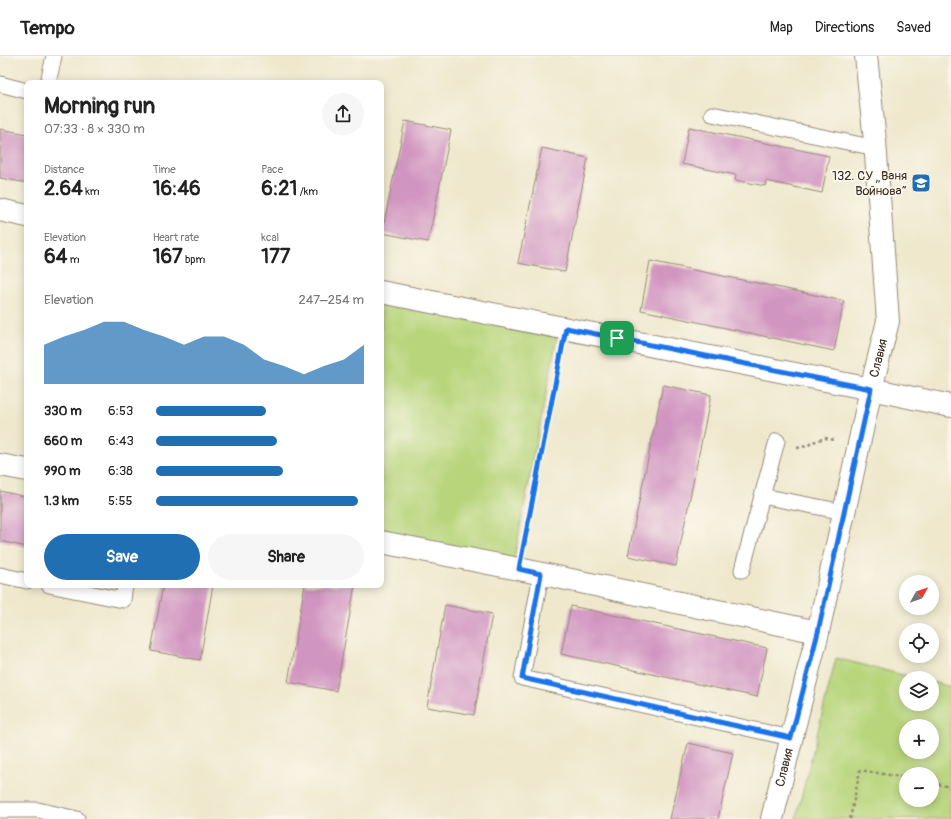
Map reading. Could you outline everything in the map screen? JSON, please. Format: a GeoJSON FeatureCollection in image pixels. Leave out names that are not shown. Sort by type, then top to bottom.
{"type":"FeatureCollection","features":[{"type":"Feature","properties":{"kind":"street","name":"Славия"},"geometry":{"type":"LineString","coordinates":[[772,819],[818,632],[871,389],[888,321],[876,148],[866,56]]}},
{"type":"Feature","properties":{"kind":"street"},"geometry":{"type":"LineString","coordinates":[[0,210],[24,215]]}},
{"type":"Feature","properties":{"kind":"street"},"geometry":{"type":"LineString","coordinates":[[384,293],[951,406]]}},
{"type":"Feature","properties":{"kind":"street"},"geometry":{"type":"LineString","coordinates":[[0,465],[24,469]]}},
{"type":"Feature","properties":{"kind":"street"},"geometry":{"type":"LineString","coordinates":[[384,543],[519,569],[818,632]]}},
{"type":"Feature","properties":{"kind":"lane"},"geometry":{"type":"LineString","coordinates":[[49,80],[54,56]]}},
{"type":"Feature","properties":{"kind":"lane"},"geometry":{"type":"LineString","coordinates":[[0,84],[24,90]]}},
{"type":"Feature","properties":{"kind":"lane"},"geometry":{"type":"LineString","coordinates":[[712,114],[876,148]]}},
{"type":"Feature","properties":{"kind":"lane"},"geometry":{"type":"LineString","coordinates":[[742,570],[776,447]]}},
{"type":"Feature","properties":{"kind":"lane"},"geometry":{"type":"LineString","coordinates":[[762,496],[844,512]]}},
{"type":"Feature","properties":{"kind":"lane"},"geometry":{"type":"LineString","coordinates":[[541,574],[522,678],[791,738]]}},
{"type":"Feature","properties":{"kind":"lane"},"geometry":{"type":"LineString","coordinates":[[0,575],[24,580]]}},
{"type":"Feature","properties":{"kind":"lane"},"geometry":{"type":"LineString","coordinates":[[64,588],[122,600],[124,588]]}},
{"type":"Feature","properties":{"kind":"lane"},"geometry":{"type":"LineString","coordinates":[[0,810],[38,810],[78,819]]}},
{"type":"Feature","properties":{"kind":"path"},"geometry":{"type":"LineString","coordinates":[[519,569],[566,328]]}},
{"type":"Feature","properties":{"kind":"path"},"geometry":{"type":"LineString","coordinates":[[776,447],[805,446],[825,438],[837,440],[861,435]]}},
{"type":"Feature","properties":{"kind":"path"},"geometry":{"type":"LineString","coordinates":[[850,819],[860,770],[899,777]]}},
{"type":"Feature","properties":{"kind":"path"},"geometry":{"type":"LineString","coordinates":[[939,784],[951,787]]}},
{"type":"Feature","properties":{"kind":"green space"},"geometry":{"type":"Polygon","coordinates":[[[384,304],[557,337],[514,559],[384,535],[384,304]]]}},
{"type":"Feature","properties":{"kind":"green space"},"geometry":{"type":"Polygon","coordinates":[[[836,658],[899,674],[899,711],[939,711],[939,684],[951,687],[951,819],[796,819],[836,658]]]}},
{"type":"Feature","properties":{"kind":"building"},"geometry":{"type":"Polygon","coordinates":[[[405,121],[451,130],[428,242],[384,233],[384,223],[405,121]]]}},
{"type":"Feature","properties":{"kind":"building"},"geometry":{"type":"Polygon","coordinates":[[[689,127],[829,156],[822,193],[766,181],[765,186],[735,180],[736,175],[682,164],[689,127]]]}},
{"type":"Feature","properties":{"kind":"building"},"geometry":{"type":"Polygon","coordinates":[[[0,129],[24,133],[24,182],[0,178],[0,129]]]}},
{"type":"Feature","properties":{"kind":"building"},"geometry":{"type":"Polygon","coordinates":[[[542,148],[588,158],[565,272],[518,263],[542,148]]]}},
{"type":"Feature","properties":{"kind":"building"},"geometry":{"type":"Polygon","coordinates":[[[650,261],[844,301],[834,351],[641,310],[650,261]]]}},
{"type":"Feature","properties":{"kind":"building"},"geometry":{"type":"Polygon","coordinates":[[[663,385],[711,395],[676,566],[628,556],[663,385]]]}},
{"type":"Feature","properties":{"kind":"building"},"geometry":{"type":"Polygon","coordinates":[[[0,491],[24,496],[24,546],[0,541],[0,491]]]}},
{"type":"Feature","properties":{"kind":"building"},"geometry":{"type":"Polygon","coordinates":[[[162,588],[212,588],[200,660],[151,651],[162,588]]]}},
{"type":"Feature","properties":{"kind":"building"},"geometry":{"type":"Polygon","coordinates":[[[304,588],[354,588],[336,691],[288,682],[304,588]]]}},
{"type":"Feature","properties":{"kind":"building"},"geometry":{"type":"Polygon","coordinates":[[[445,605],[492,614],[474,715],[427,707],[445,605]]]}},
{"type":"Feature","properties":{"kind":"building"},"geometry":{"type":"Polygon","coordinates":[[[571,606],[767,648],[757,697],[561,654],[571,606]]]}},
{"type":"Feature","properties":{"kind":"building"},"geometry":{"type":"Polygon","coordinates":[[[688,743],[733,753],[718,819],[670,819],[688,743]]]}},
{"type":"Feature","properties":{"kind":"place","name":"132. СУ „Ваня Войнова“"},"geometry":{"type":"Point","coordinates":[921,183]}},
{"type":"Feature","properties":{"kind":"route"},"geometry":{"type":"LineString","coordinates":[[566,328],[617,338],[871,389],[818,632],[791,738],[522,678],[541,574],[519,569],[566,328]]}}]}
